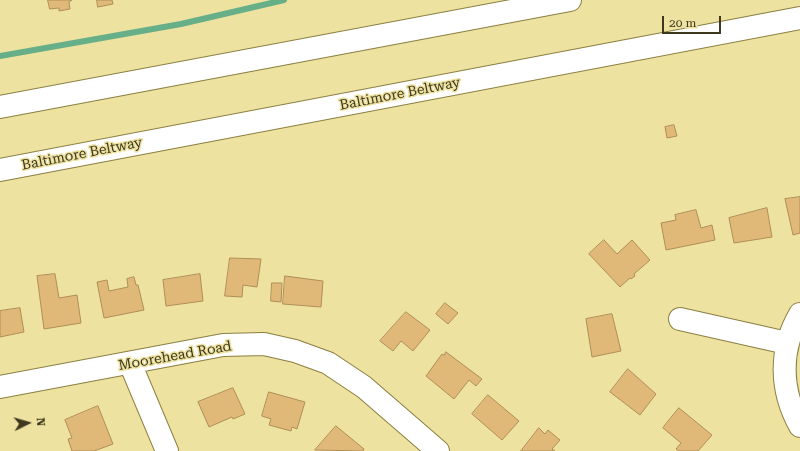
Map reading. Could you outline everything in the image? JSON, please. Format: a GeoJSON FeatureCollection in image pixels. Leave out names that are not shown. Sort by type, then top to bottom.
{"type":"FeatureCollection","features":[{"type":"Feature","properties":{"kind":"main road"},"geometry":{"type":"LineString","coordinates":[[0,107],[570,0]]}},
{"type":"Feature","properties":{"kind":"main road","name":"Baltimore Beltway"},"geometry":{"type":"LineString","coordinates":[[0,170],[800,18]]}},
{"type":"Feature","properties":{"kind":"main road"},"geometry":{"type":"LineString","coordinates":[[800,314],[787,343],[783,365],[785,388],[792,412],[800,426]]}},
{"type":"Feature","properties":{"kind":"main road"},"geometry":{"type":"LineString","coordinates":[[680,319],[787,343]]}},
{"type":"Feature","properties":{"kind":"main road","name":"Moorehead Road"},"geometry":{"type":"LineString","coordinates":[[0,387],[223,345],[264,344],[295,351],[328,363],[364,387],[438,451]]}},
{"type":"Feature","properties":{"kind":"main road"},"geometry":{"type":"LineString","coordinates":[[130,363],[167,451]]}},
{"type":"Feature","properties":{"kind":"building"},"geometry":{"type":"Polygon","coordinates":[[[48,0],[72,0],[69,2],[70,9],[59,11],[59,8],[50,9],[48,0]]]}},
{"type":"Feature","properties":{"kind":"building"},"geometry":{"type":"Polygon","coordinates":[[[97,0],[112,0],[113,4],[98,7],[97,0]]]}},
{"type":"Feature","properties":{"kind":"building"},"geometry":{"type":"Polygon","coordinates":[[[674,125],[677,136],[667,138],[665,127],[674,125]]]}},
{"type":"Feature","properties":{"kind":"building"},"geometry":{"type":"Polygon","coordinates":[[[800,197],[800,233],[793,235],[785,199],[800,197]]]}},
{"type":"Feature","properties":{"kind":"building"},"geometry":{"type":"Polygon","coordinates":[[[767,208],[772,237],[734,243],[729,218],[767,208]]]}},
{"type":"Feature","properties":{"kind":"building"},"geometry":{"type":"Polygon","coordinates":[[[696,210],[701,228],[712,225],[715,240],[666,250],[661,223],[676,220],[675,215],[696,210]]]}},
{"type":"Feature","properties":{"kind":"building"},"geometry":{"type":"Polygon","coordinates":[[[604,240],[617,254],[632,240],[650,260],[634,274],[635,276],[631,279],[630,278],[620,287],[589,254],[604,240]]]}},
{"type":"Feature","properties":{"kind":"building"},"geometry":{"type":"Polygon","coordinates":[[[230,258],[261,259],[257,287],[243,285],[242,297],[225,296],[230,258]]]}},
{"type":"Feature","properties":{"kind":"building"},"geometry":{"type":"Polygon","coordinates":[[[55,274],[59,298],[77,295],[81,323],[44,329],[37,276],[55,274]]]}},
{"type":"Feature","properties":{"kind":"building"},"geometry":{"type":"Polygon","coordinates":[[[200,274],[203,301],[166,306],[163,280],[200,274]]]}},
{"type":"Feature","properties":{"kind":"building"},"geometry":{"type":"Polygon","coordinates":[[[285,276],[323,281],[321,307],[283,304],[285,276]]]}},
{"type":"Feature","properties":{"kind":"building"},"geometry":{"type":"Polygon","coordinates":[[[134,277],[136,285],[138,285],[144,310],[104,318],[97,282],[107,280],[109,291],[128,287],[127,279],[134,277]]]}},
{"type":"Feature","properties":{"kind":"building"},"geometry":{"type":"Polygon","coordinates":[[[272,283],[282,283],[281,302],[271,301],[272,283]]]}},
{"type":"Feature","properties":{"kind":"building"},"geometry":{"type":"Polygon","coordinates":[[[445,303],[458,313],[448,324],[436,314],[445,303]]]}},
{"type":"Feature","properties":{"kind":"building"},"geometry":{"type":"Polygon","coordinates":[[[20,308],[24,332],[0,337],[0,311],[20,308]]]}},
{"type":"Feature","properties":{"kind":"building"},"geometry":{"type":"Polygon","coordinates":[[[406,312],[430,330],[413,351],[401,341],[393,351],[380,341],[406,312]]]}},
{"type":"Feature","properties":{"kind":"building"},"geometry":{"type":"Polygon","coordinates":[[[612,314],[621,351],[592,357],[586,319],[612,314]]]}},
{"type":"Feature","properties":{"kind":"building"},"geometry":{"type":"Polygon","coordinates":[[[446,352],[482,379],[476,386],[469,380],[454,399],[426,376],[442,354],[444,355],[446,352]]]}},
{"type":"Feature","properties":{"kind":"building"},"geometry":{"type":"Polygon","coordinates":[[[628,369],[656,394],[640,415],[610,392],[628,369]]]}},
{"type":"Feature","properties":{"kind":"building"},"geometry":{"type":"Polygon","coordinates":[[[233,388],[245,414],[233,419],[232,417],[209,427],[198,402],[233,388]]]}},
{"type":"Feature","properties":{"kind":"building"},"geometry":{"type":"Polygon","coordinates":[[[269,392],[305,402],[297,429],[292,427],[291,431],[269,425],[271,419],[262,416],[269,392]]]}},
{"type":"Feature","properties":{"kind":"building"},"geometry":{"type":"Polygon","coordinates":[[[488,395],[519,421],[502,440],[472,414],[488,395]]]}},
{"type":"Feature","properties":{"kind":"building"},"geometry":{"type":"Polygon","coordinates":[[[98,406],[113,444],[94,451],[72,451],[68,439],[72,438],[65,420],[98,406]]]}},
{"type":"Feature","properties":{"kind":"building"},"geometry":{"type":"Polygon","coordinates":[[[679,408],[712,435],[698,451],[679,451],[676,449],[681,443],[663,428],[679,408]]]}},
{"type":"Feature","properties":{"kind":"building"},"geometry":{"type":"Polygon","coordinates":[[[336,426],[364,449],[363,451],[315,450],[336,426]]]}},
{"type":"Feature","properties":{"kind":"building"},"geometry":{"type":"Polygon","coordinates":[[[539,428],[545,434],[548,430],[560,440],[552,449],[555,451],[521,451],[539,428]]]}},
{"type":"Feature","properties":{"kind":"waterway"},"geometry":{"type":"LineString","coordinates":[[0,56],[181,24],[284,0]]}}]}
